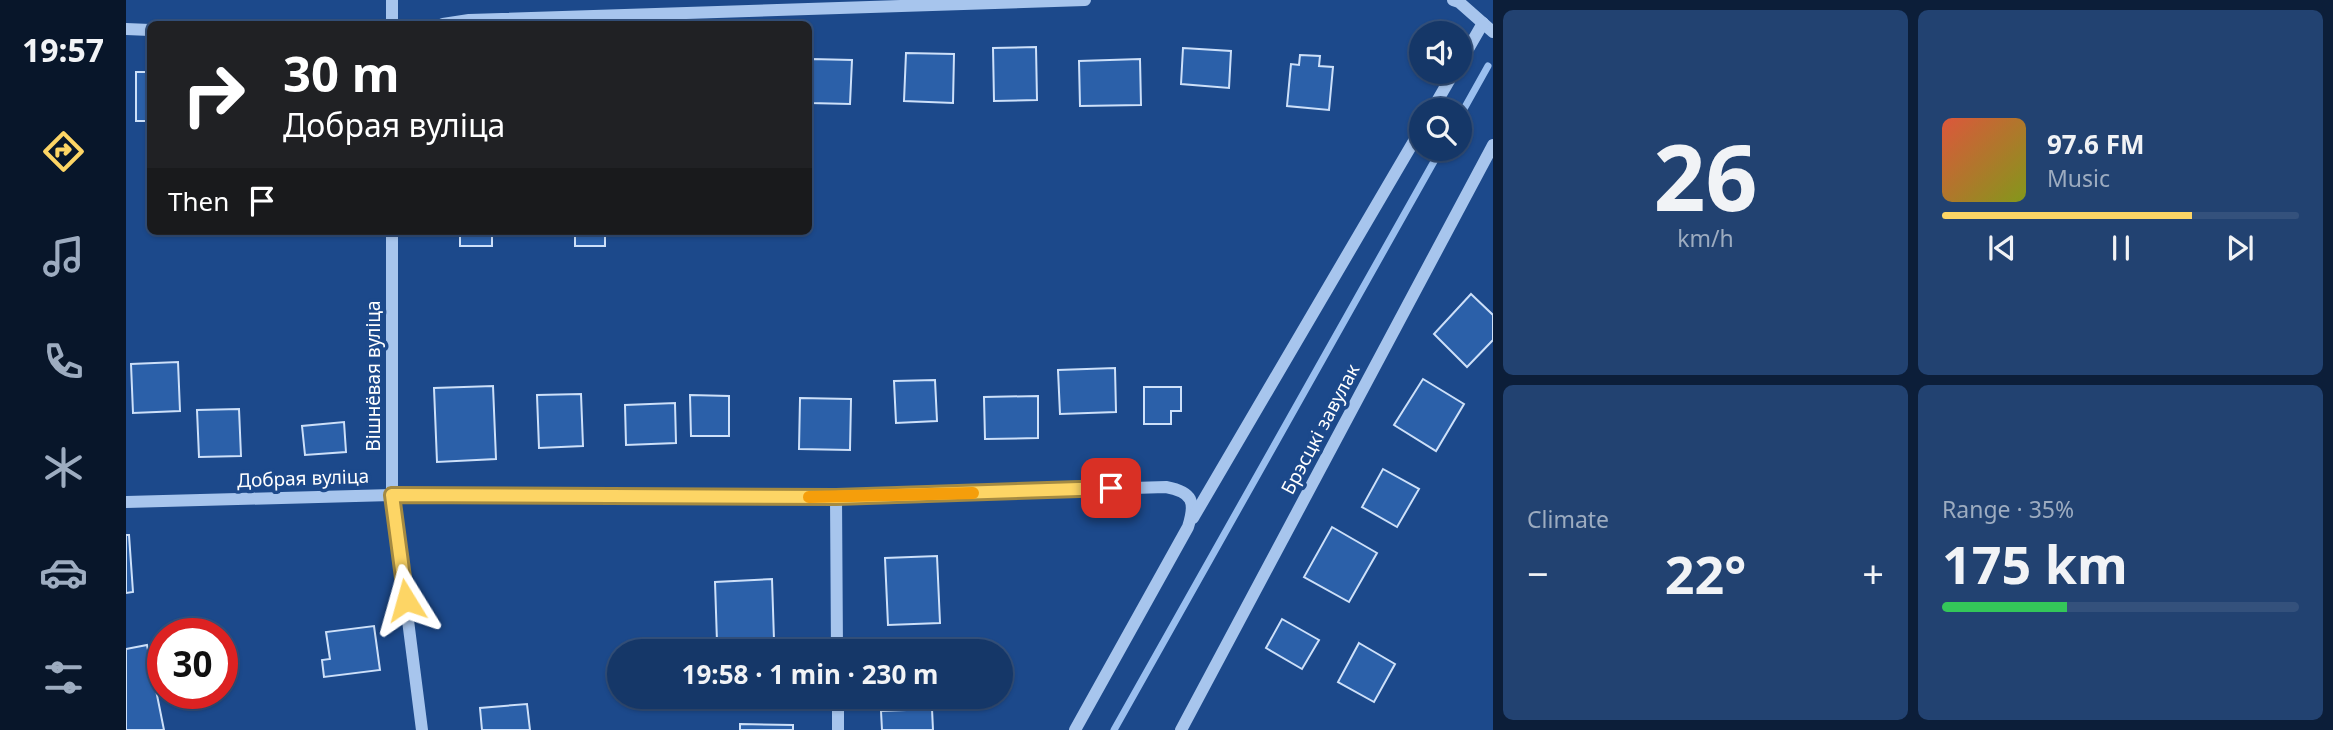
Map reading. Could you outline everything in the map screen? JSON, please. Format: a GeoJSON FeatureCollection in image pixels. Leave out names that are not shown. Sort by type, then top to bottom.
{"type":"FeatureCollection","features":[{"type":"Feature","properties":{"kind":"street"},"geometry":{"type":"LineString","coordinates":[[392,0],[392,21]]}},
{"type":"Feature","properties":{"kind":"street"},"geometry":{"type":"LineString","coordinates":[[462,21],[1085,0]]}},
{"type":"Feature","properties":{"kind":"street"},"geometry":{"type":"LineString","coordinates":[[1456,1],[1488,27],[1472,48]]}},
{"type":"Feature","properties":{"kind":"street"},"geometry":{"type":"LineString","coordinates":[[126,29],[147,30]]}},
{"type":"Feature","properties":{"kind":"street","name":"Брэсцкі завулак"},"geometry":{"type":"LineString","coordinates":[[1181,730],[1493,145]]}},
{"type":"Feature","properties":{"kind":"street"},"geometry":{"type":"LineString","coordinates":[[1075,730],[1188,527],[1409,149]]}},
{"type":"Feature","properties":{"kind":"street","name":"Вішнёвая вуліца"},"geometry":{"type":"LineString","coordinates":[[392,235],[392,495],[422,730]]}},
{"type":"Feature","properties":{"kind":"street","name":"Добрая вуліца"},"geometry":{"type":"LineString","coordinates":[[126,502],[392,495],[836,497],[1167,487],[1182,490],[1191,499],[1192,515],[1188,527]]}},
{"type":"Feature","properties":{"kind":"street"},"geometry":{"type":"LineString","coordinates":[[836,497],[837,639]]}},
{"type":"Feature","properties":{"kind":"street"},"geometry":{"type":"LineString","coordinates":[[838,709],[838,730]]}},
{"type":"Feature","properties":{"kind":"building"},"geometry":{"type":"Polygon","coordinates":[[[1036,47],[1037,100],[994,101],[993,48],[1036,47]]]}},
{"type":"Feature","properties":{"kind":"building"},"geometry":{"type":"Polygon","coordinates":[[[1183,48],[1231,51],[1229,88],[1181,84],[1183,48]]]}},
{"type":"Feature","properties":{"kind":"building"},"geometry":{"type":"Polygon","coordinates":[[[906,53],[954,54],[953,103],[904,101],[906,53]]]}},
{"type":"Feature","properties":{"kind":"building"},"geometry":{"type":"Polygon","coordinates":[[[1300,55],[1320,56],[1319,66],[1333,67],[1329,110],[1287,106],[1291,64],[1299,65],[1300,55]]]}},
{"type":"Feature","properties":{"kind":"building"},"geometry":{"type":"Polygon","coordinates":[[[812,59],[852,60],[850,104],[812,103],[812,59]]]}},
{"type":"Feature","properties":{"kind":"building"},"geometry":{"type":"Polygon","coordinates":[[[1140,59],[1141,105],[1080,106],[1079,61],[1140,59]]]}},
{"type":"Feature","properties":{"kind":"building"},"geometry":{"type":"Polygon","coordinates":[[[136,72],[147,72],[147,121],[136,121],[136,72]]]}},
{"type":"Feature","properties":{"kind":"building"},"geometry":{"type":"Polygon","coordinates":[[[460,235],[492,235],[492,246],[460,246],[460,235]]]}},
{"type":"Feature","properties":{"kind":"building"},"geometry":{"type":"Polygon","coordinates":[[[575,235],[605,235],[605,246],[575,246],[575,235]]]}},
{"type":"Feature","properties":{"kind":"building"},"geometry":{"type":"Polygon","coordinates":[[[1471,294],[1493,315],[1493,340],[1467,367],[1434,334],[1471,294]]]}},
{"type":"Feature","properties":{"kind":"building"},"geometry":{"type":"Polygon","coordinates":[[[178,362],[180,411],[133,413],[131,364],[178,362]]]}},
{"type":"Feature","properties":{"kind":"building"},"geometry":{"type":"Polygon","coordinates":[[[1115,368],[1116,412],[1060,414],[1058,370],[1115,368]]]}},
{"type":"Feature","properties":{"kind":"building"},"geometry":{"type":"Polygon","coordinates":[[[1423,379],[1464,404],[1436,451],[1394,425],[1423,379]]]}},
{"type":"Feature","properties":{"kind":"building"},"geometry":{"type":"Polygon","coordinates":[[[935,380],[937,421],[896,423],[894,381],[935,380]]]}},
{"type":"Feature","properties":{"kind":"building"},"geometry":{"type":"Polygon","coordinates":[[[493,386],[496,459],[437,462],[434,388],[493,386]]]}},
{"type":"Feature","properties":{"kind":"building"},"geometry":{"type":"Polygon","coordinates":[[[1144,387],[1181,387],[1181,411],[1171,411],[1171,424],[1144,424],[1144,387]]]}},
{"type":"Feature","properties":{"kind":"building"},"geometry":{"type":"Polygon","coordinates":[[[581,394],[583,446],[539,448],[537,395],[581,394]]]}},
{"type":"Feature","properties":{"kind":"building"},"geometry":{"type":"Polygon","coordinates":[[[690,395],[729,396],[729,436],[691,436],[690,395]]]}},
{"type":"Feature","properties":{"kind":"building"},"geometry":{"type":"Polygon","coordinates":[[[1038,396],[1038,438],[985,439],[984,397],[1038,396]]]}},
{"type":"Feature","properties":{"kind":"building"},"geometry":{"type":"Polygon","coordinates":[[[800,398],[851,399],[850,450],[799,449],[800,398]]]}},
{"type":"Feature","properties":{"kind":"building"},"geometry":{"type":"Polygon","coordinates":[[[675,403],[676,443],[626,445],[625,405],[675,403]]]}},
{"type":"Feature","properties":{"kind":"building"},"geometry":{"type":"Polygon","coordinates":[[[239,409],[241,456],[199,457],[197,410],[239,409]]]}},
{"type":"Feature","properties":{"kind":"building"},"geometry":{"type":"Polygon","coordinates":[[[344,422],[346,452],[305,455],[302,426],[344,422]]]}},
{"type":"Feature","properties":{"kind":"building"},"geometry":{"type":"Polygon","coordinates":[[[1383,469],[1419,489],[1397,527],[1362,507],[1383,469]]]}},
{"type":"Feature","properties":{"kind":"building"},"geometry":{"type":"Polygon","coordinates":[[[1332,527],[1377,553],[1349,602],[1304,577],[1332,527]]]}},
{"type":"Feature","properties":{"kind":"building"},"geometry":{"type":"Polygon","coordinates":[[[126,535],[129,535],[133,592],[126,593],[126,535]]]}},
{"type":"Feature","properties":{"kind":"building"},"geometry":{"type":"Polygon","coordinates":[[[937,556],[940,623],[888,625],[885,558],[937,556]]]}},
{"type":"Feature","properties":{"kind":"building"},"geometry":{"type":"Polygon","coordinates":[[[772,579],[774,639],[717,639],[715,582],[772,579]]]}},
{"type":"Feature","properties":{"kind":"building"},"geometry":{"type":"Polygon","coordinates":[[[1282,619],[1319,640],[1302,669],[1266,648],[1282,619]]]}},
{"type":"Feature","properties":{"kind":"building"},"geometry":{"type":"Polygon","coordinates":[[[374,626],[380,670],[324,677],[322,660],[330,659],[326,632],[374,626]]]}},
{"type":"Feature","properties":{"kind":"building"},"geometry":{"type":"Polygon","coordinates":[[[1359,643],[1395,664],[1374,702],[1338,682],[1359,643]]]}},
{"type":"Feature","properties":{"kind":"building"},"geometry":{"type":"Polygon","coordinates":[[[147,645],[147,709],[160,709],[164,730],[126,730],[126,649],[147,645]]]}},
{"type":"Feature","properties":{"kind":"building"},"geometry":{"type":"Polygon","coordinates":[[[527,704],[530,730],[482,730],[480,708],[527,704]]]}},
{"type":"Feature","properties":{"kind":"building"},"geometry":{"type":"Polygon","coordinates":[[[932,709],[933,730],[882,730],[881,711],[932,709]]]}},
{"type":"Feature","properties":{"kind":"building"},"geometry":{"type":"Polygon","coordinates":[[[740,724],[793,725],[793,730],[740,730],[740,724]]]}},
{"type":"Feature","properties":{"kind":"waterway"},"geometry":{"type":"LineString","coordinates":[[1470,98],[1488,66]]}},
{"type":"Feature","properties":{"kind":"waterway"},"geometry":{"type":"LineString","coordinates":[[1114,730],[1434,161]]}},
{"type":"Feature","properties":{"kind":"slow traffic"},"geometry":{"type":"LineString","coordinates":[[809,497],[973,493]]}},
{"type":"Feature","properties":{"kind":"route"},"geometry":{"type":"LineString","coordinates":[[406,600],[392,495],[836,497],[1111,488]]}}]}
